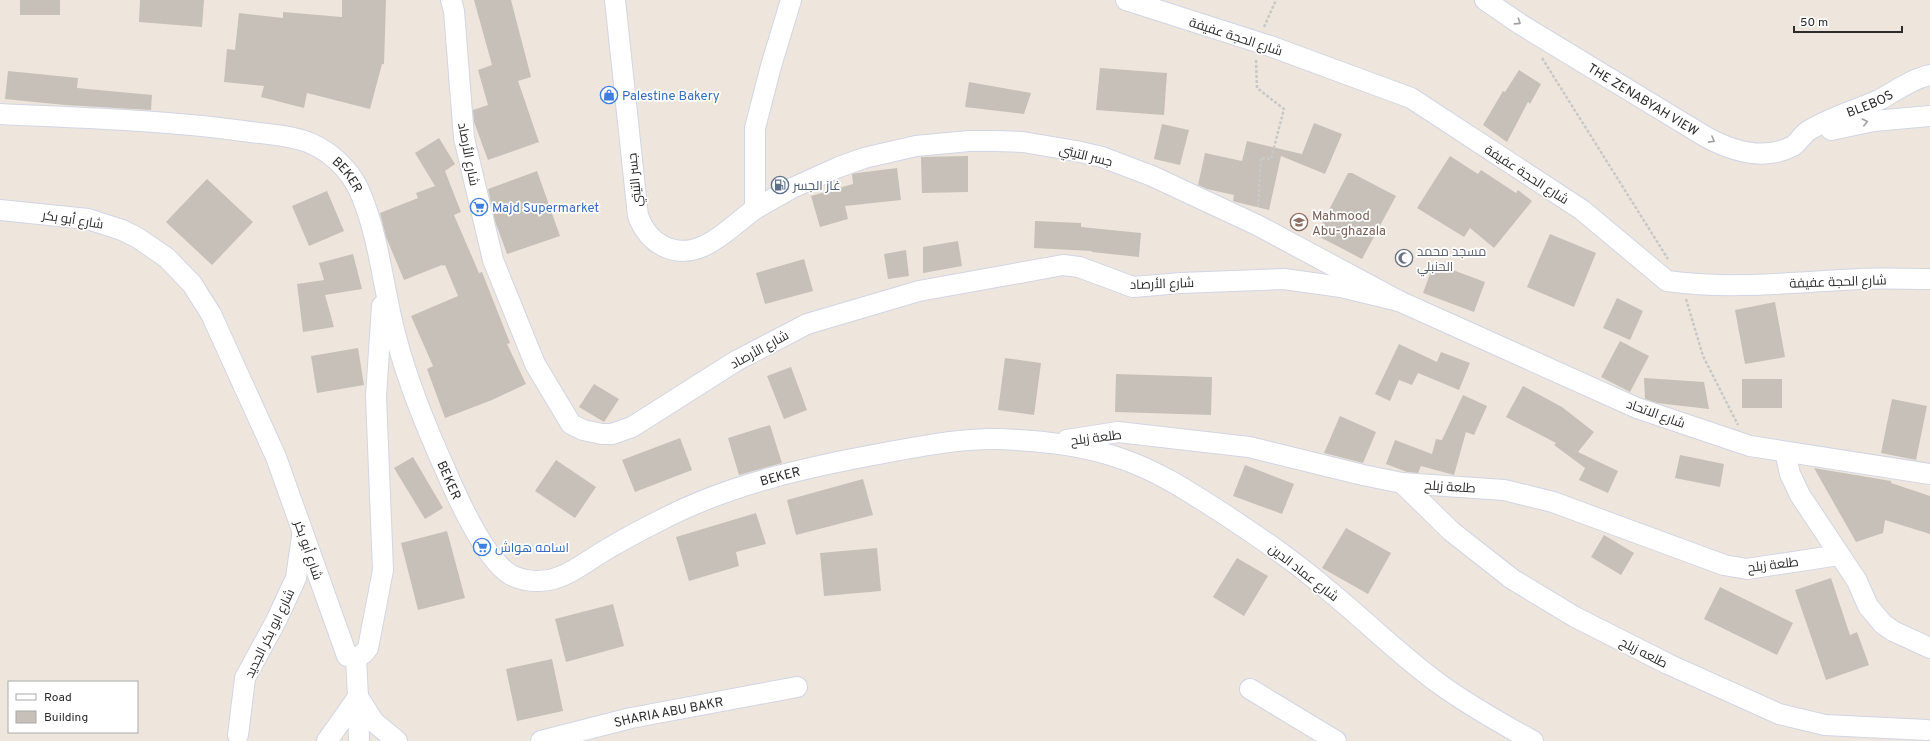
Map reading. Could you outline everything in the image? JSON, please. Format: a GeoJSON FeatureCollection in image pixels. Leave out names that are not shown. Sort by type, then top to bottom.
{"type":"FeatureCollection","features":[{"type":"Feature","properties":{"kind":"street","name":"شارع الأرصاد"},"geometry":{"type":"LineString","coordinates":[[451,0],[454,11],[464,138],[493,260],[535,364],[571,424],[583,430],[602,434],[612,434],[632,428],[736,361],[807,324],[919,291],[1063,265],[1079,267],[1133,287],[1182,283],[1284,279],[1341,287],[1399,302]]}},
{"type":"Feature","properties":{"kind":"street","name":"جسر التيتي"},"geometry":{"type":"LineString","coordinates":[[616,0],[636,207],[640,221],[646,232],[652,239],[668,248],[686,251],[695,250],[714,241],[755,210],[790,189],[814,177],[864,158],[943,142],[996,141],[1049,146],[1102,157],[1152,176],[1257,225],[1399,302]]}},
{"type":"Feature","properties":{"kind":"street"},"geometry":{"type":"LineString","coordinates":[[755,210],[756,128],[771,66],[791,0]]}},
{"type":"Feature","properties":{"kind":"street","name":"شارع الحجة عفيفة"},"geometry":{"type":"LineString","coordinates":[[1126,0],[1257,51],[1411,98],[1582,210],[1666,281],[1684,284],[1751,285],[1861,279],[1930,279]]}},
{"type":"Feature","properties":{"kind":"street","name":"THE ZENABYAH VIEW"},"geometry":{"type":"LineString","coordinates":[[1485,0],[1527,28],[1721,145],[1752,153],[1774,153],[1795,145],[1804,134]]}},
{"type":"Feature","properties":{"kind":"street","name":"BLEBOS"},"geometry":{"type":"LineString","coordinates":[[1804,134],[1881,99],[1918,78],[1930,75]]}},
{"type":"Feature","properties":{"kind":"street","name":"BEKER"},"geometry":{"type":"LineString","coordinates":[[0,114],[165,123],[227,129],[298,139],[327,152],[341,165],[359,190],[375,240],[396,339],[428,432],[450,481],[493,559],[508,573],[526,581],[546,581],[560,577],[612,546],[670,516],[726,492],[777,476],[837,461],[942,443],[995,439],[1054,443]]}},
{"type":"Feature","properties":{"kind":"street"},"geometry":{"type":"LineString","coordinates":[[1804,134],[1874,121],[1930,116]]}},
{"type":"Feature","properties":{"kind":"street","name":"شارع أبو بكر"},"geometry":{"type":"LineString","coordinates":[[0,210],[68,216],[105,224],[138,238],[167,258],[180,270],[202,298],[215,322],[276,457],[347,656],[356,658]]}},
{"type":"Feature","properties":{"kind":"street"},"geometry":{"type":"LineString","coordinates":[[359,741],[356,658],[364,654],[368,648],[383,570],[376,396],[384,282]]}},
{"type":"Feature","properties":{"kind":"street","name":"شارع الاتحاد"},"geometry":{"type":"LineString","coordinates":[[1399,302],[1637,408],[1750,446],[1862,462],[1930,474]]}},
{"type":"Feature","properties":{"kind":"street","name":"طلعة زبلح"},"geometry":{"type":"LineString","coordinates":[[1054,443],[1118,432],[1249,447],[1402,483],[1511,492],[1553,502],[1724,565],[1747,569],[1839,555]]}},
{"type":"Feature","properties":{"kind":"street","name":"شارع عماد الدين"},"geometry":{"type":"LineString","coordinates":[[1054,443],[1095,451],[1125,460],[1156,473],[1188,490],[1282,553],[1330,591],[1406,658],[1444,687],[1533,741]]}},
{"type":"Feature","properties":{"kind":"street"},"geometry":{"type":"LineString","coordinates":[[1784,452],[1790,474],[1800,495],[1857,581],[1862,595],[1875,615],[1893,630],[1930,648]]}},
{"type":"Feature","properties":{"kind":"street","name":"طلعه زبلح"},"geometry":{"type":"LineString","coordinates":[[1402,483],[1451,531],[1512,579],[1575,617],[1668,664],[1787,716],[1825,726],[1927,730]]}},
{"type":"Feature","properties":{"kind":"street","name":"شارع ابو بكر الجديد"},"geometry":{"type":"LineString","coordinates":[[238,735],[245,678],[276,621],[296,578],[302,532]]}},
{"type":"Feature","properties":{"kind":"street","name":"SHARIA ABU BAKR"},"geometry":{"type":"LineString","coordinates":[[541,741],[631,718],[797,687]]}},
{"type":"Feature","properties":{"kind":"street"},"geometry":{"type":"LineString","coordinates":[[1250,689],[1336,741]]}},
{"type":"Feature","properties":{"kind":"street"},"geometry":{"type":"LineString","coordinates":[[327,741],[358,697]]}},
{"type":"Feature","properties":{"kind":"street"},"geometry":{"type":"LineString","coordinates":[[358,697],[374,722],[397,741]]}},
{"type":"Feature","properties":{"kind":"path"},"geometry":{"type":"LineString","coordinates":[[1257,225],[1261,158],[1271,159],[1284,108],[1257,88],[1257,51],[1276,0]]}},
{"type":"Feature","properties":{"kind":"path"},"geometry":{"type":"LineString","coordinates":[[1541,57],[1684,284],[1688,309],[1703,356],[1750,446]]}},
{"type":"Feature","properties":{"kind":"building"},"geometry":{"type":"Polygon","coordinates":[[[20,0],[60,0],[60,15],[20,15],[20,0]]]}},
{"type":"Feature","properties":{"kind":"building"},"geometry":{"type":"Polygon","coordinates":[[[140,0],[204,0],[202,27],[139,22],[140,0]]]}},
{"type":"Feature","properties":{"kind":"building"},"geometry":{"type":"Polygon","coordinates":[[[342,0],[386,0],[384,64],[382,64],[370,109],[307,93],[304,108],[261,97],[264,86],[224,82],[227,49],[235,50],[239,13],[283,18],[283,12],[342,17],[342,0]]]}},
{"type":"Feature","properties":{"kind":"building"},"geometry":{"type":"Polygon","coordinates":[[[474,0],[511,0],[531,77],[518,81],[539,142],[488,160],[474,122],[473,110],[488,105],[478,70],[492,65],[474,0]]]}},
{"type":"Feature","properties":{"kind":"building"},"geometry":{"type":"Polygon","coordinates":[[[1100,68],[1167,73],[1164,115],[1096,110],[1100,68]]]}},
{"type":"Feature","properties":{"kind":"building"},"geometry":{"type":"Polygon","coordinates":[[[1519,70],[1541,84],[1530,104],[1528,102],[1507,142],[1483,125],[1503,91],[1505,92],[1519,70]]]}},
{"type":"Feature","properties":{"kind":"building"},"geometry":{"type":"Polygon","coordinates":[[[8,71],[78,78],[77,88],[152,95],[151,110],[65,105],[5,99],[8,71]]]}},
{"type":"Feature","properties":{"kind":"building"},"geometry":{"type":"Polygon","coordinates":[[[969,82],[1031,93],[1024,114],[965,107],[969,82]]]}},
{"type":"Feature","properties":{"kind":"building"},"geometry":{"type":"Polygon","coordinates":[[[1314,123],[1342,134],[1325,174],[1281,156],[1269,210],[1233,201],[1234,195],[1207,189],[1198,185],[1205,153],[1242,161],[1247,141],[1302,154],[1314,123]]]}},
{"type":"Feature","properties":{"kind":"building"},"geometry":{"type":"Polygon","coordinates":[[[1162,124],[1189,130],[1180,165],[1154,159],[1162,124]]]}},
{"type":"Feature","properties":{"kind":"building"},"geometry":{"type":"Polygon","coordinates":[[[439,138],[455,164],[445,171],[461,212],[454,215],[479,273],[482,272],[510,343],[507,344],[526,384],[492,400],[445,418],[427,369],[433,366],[411,316],[458,296],[445,265],[404,280],[386,237],[380,213],[418,198],[416,193],[435,186],[415,153],[439,138]]]}},
{"type":"Feature","properties":{"kind":"building"},"geometry":{"type":"Polygon","coordinates":[[[968,156],[968,192],[922,193],[921,157],[968,156]]]}},
{"type":"Feature","properties":{"kind":"building"},"geometry":{"type":"Polygon","coordinates":[[[1450,156],[1478,174],[1481,170],[1516,193],[1518,190],[1532,201],[1494,248],[1470,228],[1464,237],[1417,208],[1450,156]]]}},
{"type":"Feature","properties":{"kind":"building"},"geometry":{"type":"Polygon","coordinates":[[[897,168],[901,200],[845,206],[848,219],[820,227],[811,196],[853,184],[852,174],[897,168]]]}},
{"type":"Feature","properties":{"kind":"building"},"geometry":{"type":"Polygon","coordinates":[[[537,171],[560,236],[507,254],[495,221],[488,189],[537,171]]]}},
{"type":"Feature","properties":{"kind":"building"},"geometry":{"type":"Polygon","coordinates":[[[1348,173],[1352,173],[1396,196],[1362,259],[1316,235],[1348,173]]]}},
{"type":"Feature","properties":{"kind":"building"},"geometry":{"type":"Polygon","coordinates":[[[207,179],[253,222],[212,265],[166,222],[207,179]]]}},
{"type":"Feature","properties":{"kind":"building"},"geometry":{"type":"Polygon","coordinates":[[[327,191],[344,231],[309,246],[292,206],[327,191]]]}},
{"type":"Feature","properties":{"kind":"building"},"geometry":{"type":"Polygon","coordinates":[[[1035,221],[1081,223],[1081,227],[1141,233],[1139,257],[1092,251],[1034,248],[1035,221]]]}},
{"type":"Feature","properties":{"kind":"building"},"geometry":{"type":"Polygon","coordinates":[[[1550,234],[1596,253],[1574,307],[1527,287],[1550,234]]]}},
{"type":"Feature","properties":{"kind":"building"},"geometry":{"type":"Polygon","coordinates":[[[958,241],[962,266],[923,273],[923,247],[958,241]]]}},
{"type":"Feature","properties":{"kind":"building"},"geometry":{"type":"Polygon","coordinates":[[[906,250],[909,276],[888,279],[884,254],[906,250]]]}},
{"type":"Feature","properties":{"kind":"building"},"geometry":{"type":"Polygon","coordinates":[[[353,254],[362,289],[325,295],[334,327],[303,332],[297,284],[324,280],[319,263],[353,254]]]}},
{"type":"Feature","properties":{"kind":"building"},"geometry":{"type":"Polygon","coordinates":[[[804,259],[813,291],[765,304],[756,273],[804,259]]]}},
{"type":"Feature","properties":{"kind":"building"},"geometry":{"type":"Polygon","coordinates":[[[1434,263],[1485,282],[1474,312],[1423,293],[1434,263]]]}},
{"type":"Feature","properties":{"kind":"building"},"geometry":{"type":"Polygon","coordinates":[[[1617,298],[1643,311],[1630,340],[1603,328],[1617,298]]]}},
{"type":"Feature","properties":{"kind":"building"},"geometry":{"type":"Polygon","coordinates":[[[1775,302],[1785,357],[1745,364],[1735,310],[1775,302]]]}},
{"type":"Feature","properties":{"kind":"building"},"geometry":{"type":"Polygon","coordinates":[[[1620,341],[1649,356],[1630,392],[1601,377],[1620,341]]]}},
{"type":"Feature","properties":{"kind":"building"},"geometry":{"type":"Polygon","coordinates":[[[1399,344],[1437,362],[1441,352],[1470,363],[1459,390],[1418,373],[1412,385],[1399,380],[1390,401],[1375,394],[1399,344]]]}},
{"type":"Feature","properties":{"kind":"building"},"geometry":{"type":"Polygon","coordinates":[[[358,348],[364,385],[317,393],[311,356],[358,348]]]}},
{"type":"Feature","properties":{"kind":"building"},"geometry":{"type":"Polygon","coordinates":[[[1005,358],[1041,363],[1034,415],[998,410],[1005,358]]]}},
{"type":"Feature","properties":{"kind":"building"},"geometry":{"type":"Polygon","coordinates":[[[791,367],[807,410],[784,419],[767,376],[791,367]]]}},
{"type":"Feature","properties":{"kind":"building"},"geometry":{"type":"Polygon","coordinates":[[[1116,374],[1212,377],[1211,415],[1115,412],[1116,374]]]}},
{"type":"Feature","properties":{"kind":"building"},"geometry":{"type":"Polygon","coordinates":[[[1644,378],[1704,382],[1709,409],[1657,403],[1645,399],[1644,378]]]}},
{"type":"Feature","properties":{"kind":"building"},"geometry":{"type":"Polygon","coordinates":[[[1742,379],[1782,379],[1782,408],[1742,408],[1742,379]]]}},
{"type":"Feature","properties":{"kind":"building"},"geometry":{"type":"Polygon","coordinates":[[[594,384],[619,399],[604,422],[579,407],[594,384]]]}},
{"type":"Feature","properties":{"kind":"building"},"geometry":{"type":"Polygon","coordinates":[[[1523,386],[1562,407],[1594,432],[1578,452],[1618,471],[1608,493],[1579,480],[1585,468],[1554,445],[1556,443],[1506,417],[1523,386]]]}},
{"type":"Feature","properties":{"kind":"building"},"geometry":{"type":"Polygon","coordinates":[[[1463,395],[1487,406],[1474,435],[1466,432],[1454,475],[1421,466],[1418,473],[1407,472],[1386,464],[1395,440],[1432,454],[1436,439],[1442,440],[1463,395]]]}},
{"type":"Feature","properties":{"kind":"building"},"geometry":{"type":"Polygon","coordinates":[[[1892,399],[1927,406],[1916,460],[1881,453],[1892,399]]]}},
{"type":"Feature","properties":{"kind":"building"},"geometry":{"type":"Polygon","coordinates":[[[1340,416],[1376,432],[1363,463],[1324,453],[1340,416]]]}},
{"type":"Feature","properties":{"kind":"building"},"geometry":{"type":"Polygon","coordinates":[[[770,425],[782,463],[739,475],[728,438],[770,425]]]}},
{"type":"Feature","properties":{"kind":"building"},"geometry":{"type":"Polygon","coordinates":[[[680,438],[692,470],[635,492],[622,460],[680,438]]]}},
{"type":"Feature","properties":{"kind":"building"},"geometry":{"type":"Polygon","coordinates":[[[1680,455],[1724,464],[1720,487],[1675,478],[1680,455]]]}},
{"type":"Feature","properties":{"kind":"building"},"geometry":{"type":"Polygon","coordinates":[[[413,457],[443,508],[425,519],[394,468],[413,457]]]}},
{"type":"Feature","properties":{"kind":"building"},"geometry":{"type":"Polygon","coordinates":[[[556,460],[596,487],[575,518],[535,491],[556,460]]]}},
{"type":"Feature","properties":{"kind":"building"},"geometry":{"type":"Polygon","coordinates":[[[1245,465],[1294,484],[1282,514],[1233,496],[1245,465]]]}},
{"type":"Feature","properties":{"kind":"building"},"geometry":{"type":"Polygon","coordinates":[[[1814,468],[1891,481],[1891,483],[1930,496],[1930,534],[1885,520],[1883,533],[1856,542],[1814,468]]]}},
{"type":"Feature","properties":{"kind":"building"},"geometry":{"type":"Polygon","coordinates":[[[863,479],[873,515],[796,535],[787,500],[863,479]]]}},
{"type":"Feature","properties":{"kind":"building"},"geometry":{"type":"Polygon","coordinates":[[[756,513],[766,544],[736,552],[739,566],[689,581],[676,537],[756,513]]]}},
{"type":"Feature","properties":{"kind":"building"},"geometry":{"type":"Polygon","coordinates":[[[1346,528],[1391,553],[1368,594],[1322,568],[1346,528]]]}},
{"type":"Feature","properties":{"kind":"building"},"geometry":{"type":"Polygon","coordinates":[[[447,531],[465,598],[418,610],[401,543],[447,531]]]}},
{"type":"Feature","properties":{"kind":"building"},"geometry":{"type":"Polygon","coordinates":[[[1604,535],[1634,553],[1621,575],[1591,557],[1604,535]]]}},
{"type":"Feature","properties":{"kind":"building"},"geometry":{"type":"Polygon","coordinates":[[[877,548],[881,591],[824,596],[820,553],[877,548]]]}},
{"type":"Feature","properties":{"kind":"building"},"geometry":{"type":"Polygon","coordinates":[[[1237,558],[1268,576],[1244,616],[1213,597],[1237,558]]]}},
{"type":"Feature","properties":{"kind":"building"},"geometry":{"type":"Polygon","coordinates":[[[1831,578],[1850,635],[1857,632],[1869,665],[1826,680],[1795,590],[1831,578]]]}},
{"type":"Feature","properties":{"kind":"building"},"geometry":{"type":"Polygon","coordinates":[[[1720,587],[1793,623],[1777,655],[1704,619],[1720,587]]]}},
{"type":"Feature","properties":{"kind":"building"},"geometry":{"type":"Polygon","coordinates":[[[613,604],[624,646],[566,662],[555,619],[613,604]]]}},
{"type":"Feature","properties":{"kind":"building"},"geometry":{"type":"Polygon","coordinates":[[[552,659],[563,711],[517,721],[506,669],[552,659]]]}},
{"type":"Feature","properties":{"kind":"place","name":"Palestine Bakery"},"geometry":{"type":"Point","coordinates":[609,95]}},
{"type":"Feature","properties":{"kind":"place","name":"غاز الجسر"},"geometry":{"type":"Point","coordinates":[780,185]}},
{"type":"Feature","properties":{"kind":"place","name":"Majd Supermarket"},"geometry":{"type":"Point","coordinates":[479,207]}},
{"type":"Feature","properties":{"kind":"place","name":"Mahmood Abu-ghazala"},"geometry":{"type":"Point","coordinates":[1299,222]}},
{"type":"Feature","properties":{"kind":"place","name":"مسجد محمد الحنبلي"},"geometry":{"type":"Point","coordinates":[1404,258]}},
{"type":"Feature","properties":{"kind":"place","name":"اسامه هواش"},"geometry":{"type":"Point","coordinates":[482,547]}}]}
